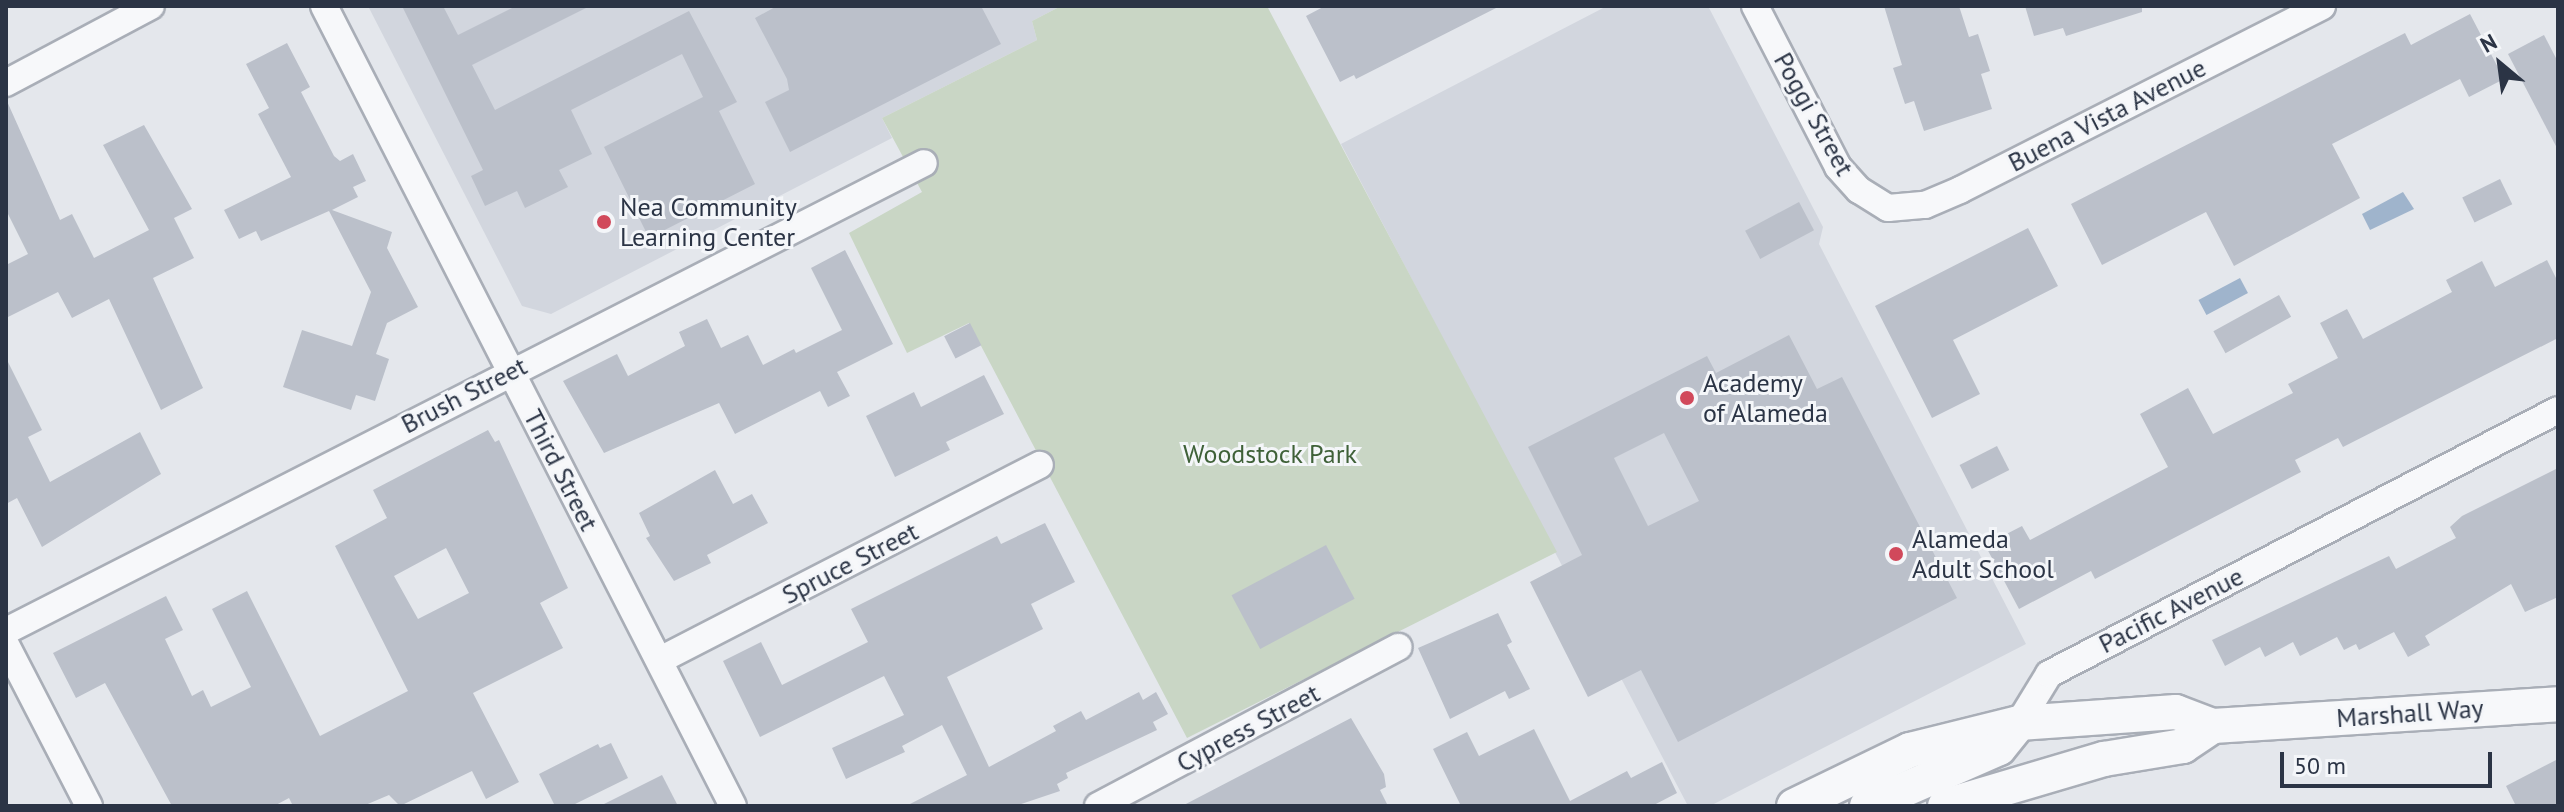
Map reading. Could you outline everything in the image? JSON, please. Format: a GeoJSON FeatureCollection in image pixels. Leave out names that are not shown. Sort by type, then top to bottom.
{"type":"FeatureCollection","features":[{"type":"Feature","properties":{"kind":"street"},"geometry":{"type":"LineString","coordinates":[[6,83],[151,6]]}},
{"type":"Feature","properties":{"kind":"street","name":"Third Street"},"geometry":{"type":"LineString","coordinates":[[324,6],[733,806]]}},
{"type":"Feature","properties":{"kind":"street","name":"Poggi Street"},"geometry":{"type":"LineString","coordinates":[[1755,6],[1838,167],[1859,190],[1888,208]]}},
{"type":"Feature","properties":{"kind":"street","name":"Buena Vista Avenue"},"geometry":{"type":"LineString","coordinates":[[1888,208],[1925,205],[1960,190],[2322,6]]}},
{"type":"Feature","properties":{"kind":"street","name":"Brush Street"},"geometry":{"type":"LineString","coordinates":[[6,631],[924,163]]}},
{"type":"Feature","properties":{"kind":"street","name":"Pacific Avenue"},"geometry":{"type":"LineString","coordinates":[[2019,723],[2049,674],[2558,410]]}},
{"type":"Feature","properties":{"kind":"street","name":"Spruce Street"},"geometry":{"type":"LineString","coordinates":[[660,660],[1040,465]]}},
{"type":"Feature","properties":{"kind":"street"},"geometry":{"type":"LineString","coordinates":[[6,645],[89,806]]}},
{"type":"Feature","properties":{"kind":"street","name":"Cypress Street"},"geometry":{"type":"LineString","coordinates":[[1098,806],[1398,647]]}},
{"type":"Feature","properties":{"kind":"street","name":"Marshall Way"},"geometry":{"type":"LineString","coordinates":[[2019,723],[2176,712],[2213,726],[2558,704]]}},
{"type":"Feature","properties":{"kind":"street"},"geometry":{"type":"LineString","coordinates":[[1794,806],[1910,750],[2019,723]]}},
{"type":"Feature","properties":{"kind":"street"},"geometry":{"type":"LineString","coordinates":[[1867,806],[1999,748],[2019,723]]}},
{"type":"Feature","properties":{"kind":"street","name":"Marshall Way"},"geometry":{"type":"LineString","coordinates":[[1945,806],[2022,781],[2183,746],[2213,726]]}},
{"type":"Feature","properties":{"kind":"shaded area","name":"Nea Community Learning Center"},"geometry":{"type":"Polygon","coordinates":[[[368,6],[1061,6],[1032,21],[1037,40],[882,118],[892,138],[551,314],[522,306],[368,6]]]}},
{"type":"Feature","properties":{"kind":"shaded area","name":"Academy of Alameda"},"geometry":{"type":"Polygon","coordinates":[[[1607,6],[1708,6],[1823,227],[1819,244],[2026,644],[1710,806],[1688,806],[1341,144],[1607,6]]]}},
{"type":"Feature","properties":{"kind":"green space","name":"Woodstock Park"},"geometry":{"type":"Polygon","coordinates":[[[1061,6],[1267,6],[1557,552],[1187,738],[969,323],[907,353],[849,233],[922,192],[882,118],[1037,40],[1032,21],[1061,6]]]}},
{"type":"Feature","properties":{"kind":"water"},"geometry":{"type":"Polygon","coordinates":[[[2403,192],[2414,209],[2370,230],[2362,214],[2403,192]]]}},
{"type":"Feature","properties":{"kind":"water"},"geometry":{"type":"Polygon","coordinates":[[[2240,278],[2248,293],[2206,315],[2199,300],[2240,278]]]}},
{"type":"Feature","properties":{"kind":"building"},"geometry":{"type":"Polygon","coordinates":[[[402,6],[443,6],[458,35],[516,6],[590,6],[472,65],[495,110],[689,11],[737,102],[719,111],[755,184],[649,238],[604,147],[703,97],[682,54],[571,110],[592,154],[559,170],[568,187],[525,208],[517,191],[485,206],[471,176],[483,170],[402,6]]]}},
{"type":"Feature","properties":{"kind":"building"},"geometry":{"type":"Polygon","coordinates":[[[777,6],[981,6],[1001,44],[790,152],[765,102],[789,90],[787,79],[755,18],[777,6]]]}},
{"type":"Feature","properties":{"kind":"building"},"geometry":{"type":"Polygon","coordinates":[[[1325,6],[1500,6],[1356,79],[1354,75],[1340,82],[1306,16],[1325,6]]]}},
{"type":"Feature","properties":{"kind":"building"},"geometry":{"type":"Polygon","coordinates":[[[1884,6],[1959,6],[1969,37],[1978,34],[1990,71],[1981,74],[1992,109],[1924,131],[1914,101],[1905,104],[1893,68],[1902,65],[1884,6]]]}},
{"type":"Feature","properties":{"kind":"building"},"geometry":{"type":"Polygon","coordinates":[[[2025,6],[2142,6],[2142,12],[2066,36],[2063,28],[2034,36],[2025,6]]]}},
{"type":"Feature","properties":{"kind":"building"},"geometry":{"type":"Polygon","coordinates":[[[2470,14],[2504,79],[2469,97],[2460,79],[2332,144],[2360,198],[2234,266],[2206,212],[2102,265],[2071,204],[2405,33],[2411,45],[2470,14]]]}},
{"type":"Feature","properties":{"kind":"building"},"geometry":{"type":"Polygon","coordinates":[[[2544,35],[2558,62],[2558,150],[2508,54],[2544,35]]]}},
{"type":"Feature","properties":{"kind":"building"},"geometry":{"type":"Polygon","coordinates":[[[287,43],[310,87],[301,92],[334,156],[340,161],[353,154],[366,181],[353,187],[358,197],[332,210],[392,232],[387,248],[418,307],[387,323],[376,354],[389,359],[375,401],[356,395],[351,410],[283,387],[302,330],[352,346],[371,292],[329,211],[261,241],[256,231],[239,239],[224,210],[291,177],[258,114],[269,108],[246,64],[287,43]]]}},
{"type":"Feature","properties":{"kind":"building"},"geometry":{"type":"Polygon","coordinates":[[[6,99],[60,220],[72,214],[94,258],[149,230],[103,145],[144,125],[192,209],[174,218],[194,258],[153,278],[203,388],[161,410],[109,299],[72,318],[58,292],[6,318],[6,265],[28,254],[6,210],[6,99]]]}},
{"type":"Feature","properties":{"kind":"building"},"geometry":{"type":"Polygon","coordinates":[[[2500,179],[2512,204],[2475,223],[2462,197],[2500,179]]]}},
{"type":"Feature","properties":{"kind":"building"},"geometry":{"type":"Polygon","coordinates":[[[1799,202],[1814,230],[1760,259],[1745,231],[1799,202]]]}},
{"type":"Feature","properties":{"kind":"building"},"geometry":{"type":"Polygon","coordinates":[[[2028,228],[2058,286],[1953,340],[1980,394],[1932,418],[1875,306],[2028,228]]]}},
{"type":"Feature","properties":{"kind":"building"},"geometry":{"type":"Polygon","coordinates":[[[845,250],[893,344],[837,372],[850,396],[828,407],[820,391],[735,434],[719,403],[604,453],[563,381],[617,354],[628,376],[685,346],[679,332],[707,319],[721,348],[748,335],[763,365],[794,349],[796,353],[842,330],[811,268],[845,250]]]}},
{"type":"Feature","properties":{"kind":"building"},"geometry":{"type":"Polygon","coordinates":[[[2547,260],[2558,282],[2558,338],[2343,447],[2338,438],[2295,460],[2301,472],[2095,579],[2091,571],[2019,609],[1985,545],[2022,526],[2030,540],[2168,467],[2140,414],[2188,388],[2213,434],[2293,393],[2288,384],[2338,358],[2320,323],[2347,309],[2363,339],[2452,292],[2446,280],[2482,261],[2495,287],[2547,260]]]}},
{"type":"Feature","properties":{"kind":"building"},"geometry":{"type":"Polygon","coordinates":[[[2279,295],[2291,317],[2226,353],[2213,331],[2279,295]]]}},
{"type":"Feature","properties":{"kind":"building"},"geometry":{"type":"Polygon","coordinates":[[[970,323],[981,345],[956,358],[944,336],[970,323]]]}},
{"type":"Feature","properties":{"kind":"building"},"geometry":{"type":"Polygon","coordinates":[[[1789,335],[1817,389],[1842,377],[1957,598],[1678,742],[1641,670],[1588,697],[1530,582],[1582,555],[1528,447],[1707,356],[1716,373],[1789,335]],[[1664,433],[1614,458],[1648,526],[1699,501],[1664,433]]]}},
{"type":"Feature","properties":{"kind":"building"},"geometry":{"type":"Polygon","coordinates":[[[6,358],[42,430],[28,437],[50,482],[140,432],[161,474],[42,547],[17,498],[6,504],[6,358]]]}},
{"type":"Feature","properties":{"kind":"building"},"geometry":{"type":"Polygon","coordinates":[[[984,375],[1004,414],[946,442],[950,450],[895,477],[866,416],[914,392],[921,407],[984,375]]]}},
{"type":"Feature","properties":{"kind":"building"},"geometry":{"type":"Polygon","coordinates":[[[488,430],[495,442],[499,440],[568,588],[540,603],[563,648],[473,693],[519,782],[486,799],[472,771],[400,806],[389,795],[363,806],[293,806],[289,798],[274,806],[172,806],[105,683],[76,698],[53,653],[166,596],[183,630],[165,639],[192,696],[203,690],[211,707],[251,687],[212,609],[247,591],[320,736],[408,691],[335,546],[387,518],[373,490],[488,430]],[[446,548],[394,576],[418,619],[469,593],[446,548]]]}},
{"type":"Feature","properties":{"kind":"building"},"geometry":{"type":"Polygon","coordinates":[[[1997,446],[2009,470],[1972,489],[1960,465],[1997,446]]]}},
{"type":"Feature","properties":{"kind":"building"},"geometry":{"type":"Polygon","coordinates":[[[2558,468],[2558,597],[2525,612],[2511,584],[2425,636],[2430,645],[2408,657],[2394,632],[2359,650],[2356,644],[2344,650],[2337,637],[2300,656],[2293,642],[2265,657],[2260,647],[2225,666],[2212,640],[2389,556],[2396,569],[2456,538],[2450,527],[2462,516],[2558,468]]]}},
{"type":"Feature","properties":{"kind":"building"},"geometry":{"type":"Polygon","coordinates":[[[715,470],[733,504],[752,494],[768,523],[707,555],[711,563],[674,581],[646,538],[650,536],[639,513],[715,470]]]}},
{"type":"Feature","properties":{"kind":"building"},"geometry":{"type":"Polygon","coordinates":[[[1045,523],[1075,582],[1031,604],[1043,629],[947,677],[989,767],[1056,731],[1053,726],[1081,711],[1086,720],[1139,692],[1143,700],[1156,692],[1168,714],[1153,722],[1157,730],[1066,773],[1068,778],[1057,784],[1060,791],[1015,806],[906,806],[967,775],[942,725],[902,746],[905,752],[846,779],[832,748],[904,715],[884,676],[760,737],[723,661],[761,642],[782,685],[868,642],[851,609],[997,536],[1001,544],[1045,523]]]}},
{"type":"Feature","properties":{"kind":"building"},"geometry":{"type":"Polygon","coordinates":[[[1326,545],[1355,599],[1260,649],[1232,595],[1326,545]]]}},
{"type":"Feature","properties":{"kind":"building"},"geometry":{"type":"Polygon","coordinates":[[[1498,613],[1512,642],[1507,645],[1530,689],[1509,699],[1505,691],[1450,719],[1418,648],[1498,613]]]}},
{"type":"Feature","properties":{"kind":"building"},"geometry":{"type":"Polygon","coordinates":[[[1351,718],[1384,774],[1386,787],[1380,790],[1388,806],[1182,806],[1351,718]]]}},
{"type":"Feature","properties":{"kind":"building"},"geometry":{"type":"Polygon","coordinates":[[[1534,729],[1570,801],[1627,771],[1631,778],[1662,762],[1677,793],[1652,806],[1461,806],[1433,749],[1467,732],[1479,756],[1534,729]]]}},
{"type":"Feature","properties":{"kind":"building"},"geometry":{"type":"Polygon","coordinates":[[[611,743],[628,778],[571,806],[555,806],[539,774],[598,744],[600,748],[611,743]]]}},
{"type":"Feature","properties":{"kind":"building"},"geometry":{"type":"Polygon","coordinates":[[[2558,759],[2558,806],[2516,806],[2506,786],[2558,759]]]}},
{"type":"Feature","properties":{"kind":"building"},"geometry":{"type":"Polygon","coordinates":[[[662,775],[678,806],[600,806],[662,775]]]}},
{"type":"Feature","properties":{"kind":"place","name":"Nea Community Learning Center"},"geometry":{"type":"Point","coordinates":[604,222]}},
{"type":"Feature","properties":{"kind":"place","name":"Academy of Alameda"},"geometry":{"type":"Point","coordinates":[1687,398]}},
{"type":"Feature","properties":{"kind":"place","name":"Alameda Adult School"},"geometry":{"type":"Point","coordinates":[1896,554]}}]}
